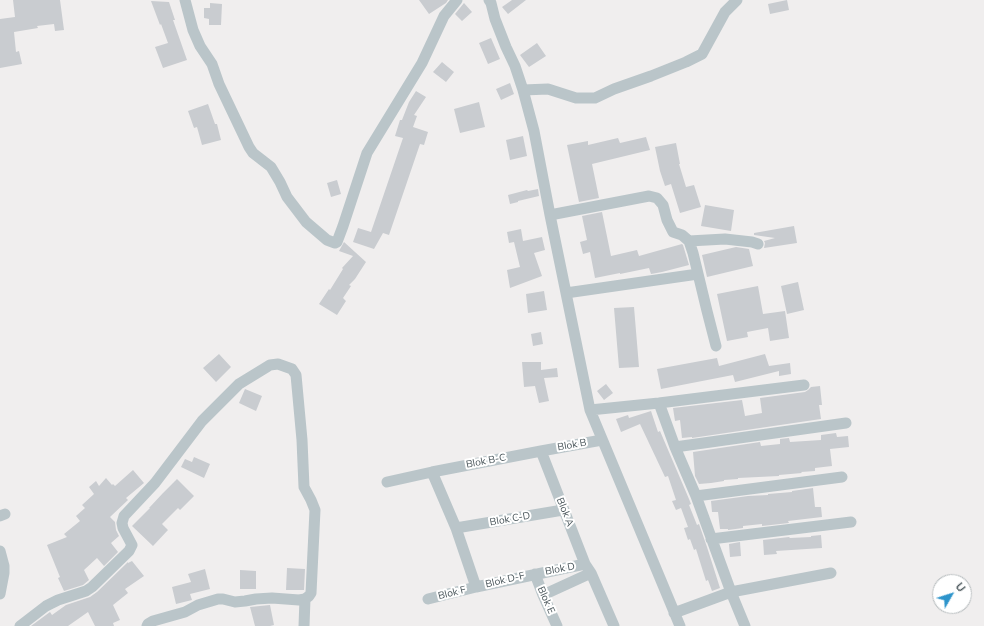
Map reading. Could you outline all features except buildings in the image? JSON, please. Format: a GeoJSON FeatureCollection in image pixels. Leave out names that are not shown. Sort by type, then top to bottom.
{"type":"FeatureCollection","features":[{"type":"Feature","properties":{"kind":"street"},"geometry":{"type":"LineString","coordinates":[[185,0],[193,30],[200,46],[212,64],[221,90],[249,147],[253,153],[271,167],[287,197],[306,222],[327,240],[335,243],[337,242],[343,226],[367,153],[422,63],[444,16],[457,0]]}},
{"type":"Feature","properties":{"kind":"street"},"geometry":{"type":"LineString","coordinates":[[489,0],[506,47],[515,66],[534,131],[590,410],[680,626]]}},
{"type":"Feature","properties":{"kind":"street"},"geometry":{"type":"LineString","coordinates":[[523,90],[548,89],[576,98],[595,98],[614,89],[686,62],[702,54],[725,12],[737,0]]}},
{"type":"Feature","properties":{"kind":"street"},"geometry":{"type":"LineString","coordinates":[[550,215],[649,196],[657,198],[663,205],[667,220],[673,232],[682,235],[689,241],[716,346]]}},
{"type":"Feature","properties":{"kind":"street"},"geometry":{"type":"LineString","coordinates":[[689,241],[725,239],[758,244]]}},
{"type":"Feature","properties":{"kind":"street"},"geometry":{"type":"LineString","coordinates":[[566,293],[698,274]]}},
{"type":"Feature","properties":{"kind":"street"},"geometry":{"type":"LineString","coordinates":[[20,626],[46,606],[58,600],[86,591],[92,587],[99,582],[111,567],[128,551],[132,545],[123,528],[122,523],[124,516],[154,483],[202,421],[239,384],[270,365],[278,364],[292,369],[296,374],[302,440],[304,487],[315,510],[311,593],[305,599],[299,600],[272,598],[235,602],[218,599],[198,605],[185,612],[153,621],[147,626]]}},
{"type":"Feature","properties":{"kind":"street"},"geometry":{"type":"LineString","coordinates":[[590,410],[804,385]]}},
{"type":"Feature","properties":{"kind":"street"},"geometry":{"type":"LineString","coordinates":[[659,403],[745,626]]}},
{"type":"Feature","properties":{"kind":"street"},"geometry":{"type":"LineString","coordinates":[[675,447],[846,423]]}},
{"type":"Feature","properties":{"kind":"street","name":"Blok B"},"geometry":{"type":"LineString","coordinates":[[541,451],[602,440]]}},
{"type":"Feature","properties":{"kind":"street","name":"Blok B-C"},"geometry":{"type":"LineString","coordinates":[[432,472],[541,451]]}},
{"type":"Feature","properties":{"kind":"street","name":"Blok A"},"geometry":{"type":"LineString","coordinates":[[541,451],[563,510],[614,626]]}},
{"type":"Feature","properties":{"kind":"street"},"geometry":{"type":"LineString","coordinates":[[387,482],[432,472],[456,528],[476,587]]}},
{"type":"Feature","properties":{"kind":"street"},"geometry":{"type":"LineString","coordinates":[[696,496],[842,477]]}},
{"type":"Feature","properties":{"kind":"street","name":"Blok C-D"},"geometry":{"type":"LineString","coordinates":[[456,528],[563,510]]}},
{"type":"Feature","properties":{"kind":"street"},"geometry":{"type":"LineString","coordinates":[[711,539],[850,522]]}},
{"type":"Feature","properties":{"kind":"street"},"geometry":{"type":"LineString","coordinates":[[0,551],[4,566],[0,594]]}},
{"type":"Feature","properties":{"kind":"street"},"geometry":{"type":"LineString","coordinates":[[543,595],[588,568]]}},
{"type":"Feature","properties":{"kind":"street","name":"Blok D"},"geometry":{"type":"LineString","coordinates":[[535,574],[588,568]]}},
{"type":"Feature","properties":{"kind":"street"},"geometry":{"type":"LineString","coordinates":[[674,613],[731,592],[831,573]]}},
{"type":"Feature","properties":{"kind":"street","name":"Blok D-F"},"geometry":{"type":"LineString","coordinates":[[476,587],[535,574]]}},
{"type":"Feature","properties":{"kind":"street","name":"Blok E"},"geometry":{"type":"LineString","coordinates":[[535,574],[557,626]]}},
{"type":"Feature","properties":{"kind":"street","name":"Blok F"},"geometry":{"type":"LineString","coordinates":[[428,599],[476,587]]}},
{"type":"Feature","properties":{"kind":"street"},"geometry":{"type":"LineString","coordinates":[[304,626],[305,599]]}}]}
